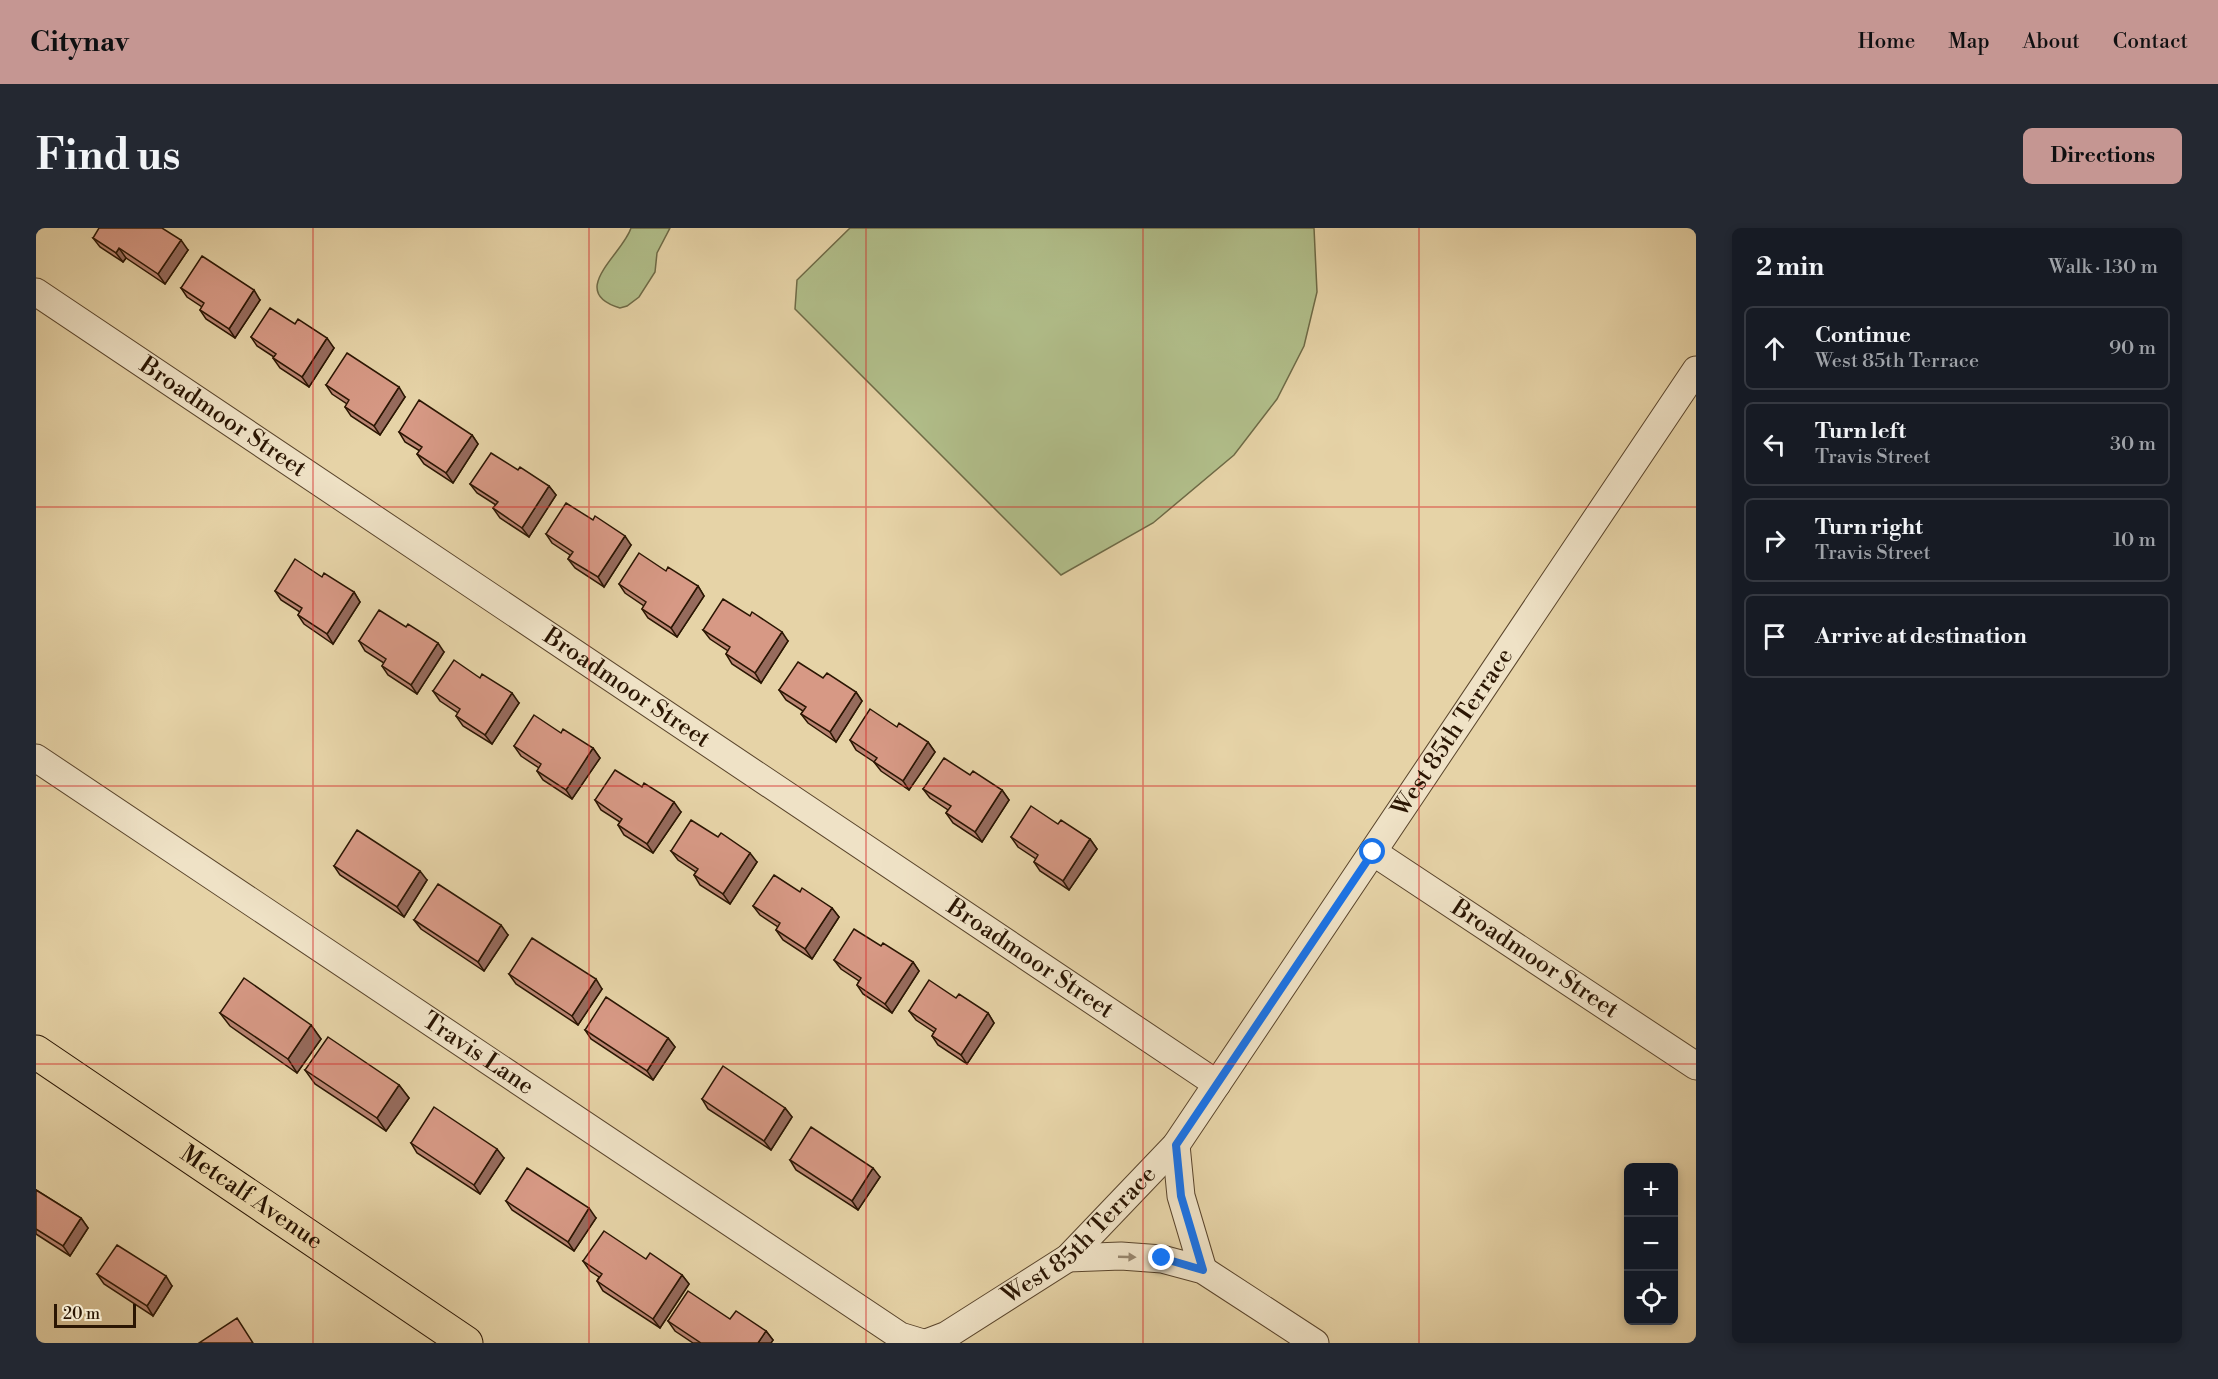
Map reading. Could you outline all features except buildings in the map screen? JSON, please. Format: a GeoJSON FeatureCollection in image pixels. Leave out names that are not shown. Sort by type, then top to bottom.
{"type":"FeatureCollection","features":[{"type":"Feature","properties":{"kind":"main road","name":"Metcalf Avenue"},"geometry":{"type":"LineString","coordinates":[[36,1052],[457,1341]]}},
{"type":"Feature","properties":{"kind":"street","name":"Broadmoor Street"},"geometry":{"type":"LineString","coordinates":[[36,292],[1216,1084]]}},
{"type":"Feature","properties":{"kind":"street","name":"West 85th Terrace"},"geometry":{"type":"LineString","coordinates":[[932,1340],[1068,1258],[1176,1145],[1696,370]]}},
{"type":"Feature","properties":{"kind":"street","name":"Travis Lane"},"geometry":{"type":"LineString","coordinates":[[36,758],[900,1336],[932,1340]]}},
{"type":"Feature","properties":{"kind":"street","name":"Broadmoor Street"},"geometry":{"type":"LineString","coordinates":[[1373,852],[1696,1066]]}},
{"type":"Feature","properties":{"kind":"street"},"geometry":{"type":"LineString","coordinates":[[1176,1145],[1181,1196],[1203,1270]]}},
{"type":"Feature","properties":{"kind":"street"},"geometry":{"type":"LineString","coordinates":[[1068,1258],[1121,1256],[1162,1258],[1203,1270],[1315,1343]]}},
{"type":"Feature","properties":{"kind":"green space"},"geometry":{"type":"Polygon","coordinates":[[[631,228],[670,228],[657,253],[655,272],[639,297],[620,308],[605,301],[598,292],[598,283],[602,272],[631,228]]]}},
{"type":"Feature","properties":{"kind":"green space"},"geometry":{"type":"Polygon","coordinates":[[[850,228],[1314,228],[1317,292],[1304,346],[1277,399],[1234,455],[1153,523],[1061,575],[795,309],[797,280],[850,228]]]}},
{"type":"Feature","properties":{"kind":"route"},"geometry":{"type":"LineString","coordinates":[[1162,1258],[1203,1270],[1181,1196],[1176,1145],[1373,852]]}}]}
